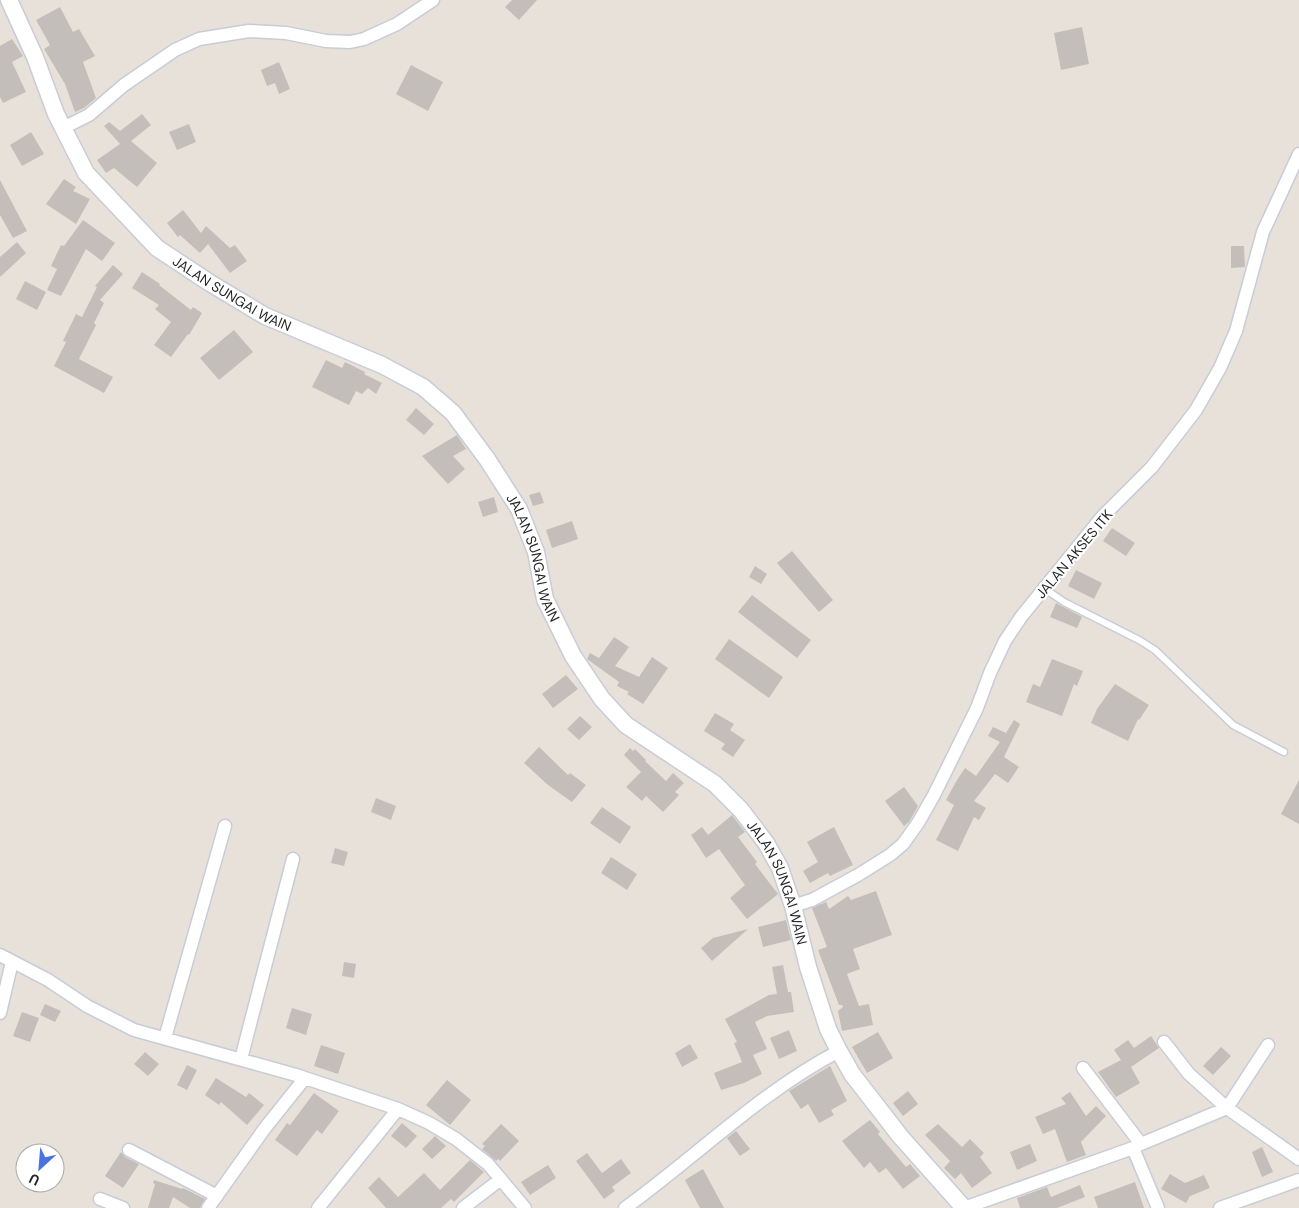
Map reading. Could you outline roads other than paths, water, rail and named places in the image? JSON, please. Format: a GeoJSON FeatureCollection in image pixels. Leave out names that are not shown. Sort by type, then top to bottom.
{"type":"FeatureCollection","features":[{"type":"Feature","properties":{"kind":"street","name":"JALAN SUNGAI WAIN"},"geometry":{"type":"LineString","coordinates":[[9,0],[56,114],[86,173],[157,248],[264,316],[382,365],[423,387],[453,413],[487,459],[519,509],[536,552],[545,599],[573,656],[602,699],[626,725],[715,784],[742,810],[766,843],[780,868],[793,906],[808,967],[828,1029],[839,1051],[852,1074],[900,1136],[964,1208]]}},
{"type":"Feature","properties":{"kind":"street"},"geometry":{"type":"LineString","coordinates":[[63,128],[89,115],[124,85],[175,50],[199,39],[249,31],[286,33],[326,41],[350,42],[364,39],[397,24],[433,0]]}},
{"type":"Feature","properties":{"kind":"street","name":"JALAN AKSES ITK"},"geometry":{"type":"LineString","coordinates":[[793,906],[812,900],[852,879],[890,855],[903,844],[934,795],[977,708],[990,673],[1005,641],[1021,617],[1102,517],[1152,466],[1196,410],[1220,368],[1236,331],[1263,232],[1299,154]]}},
{"type":"Feature","properties":{"kind":"street"},"geometry":{"type":"LineString","coordinates":[[165,1038],[225,826]]}},
{"type":"Feature","properties":{"kind":"street"},"geometry":{"type":"LineString","coordinates":[[241,1059],[293,859]]}},
{"type":"Feature","properties":{"kind":"street"},"geometry":{"type":"LineString","coordinates":[[0,955],[48,980],[87,1006],[134,1030],[305,1078],[398,1109],[429,1123],[456,1139],[488,1164],[525,1208]]}},
{"type":"Feature","properties":{"kind":"street"},"geometry":{"type":"LineString","coordinates":[[0,1012],[12,962]]}},
{"type":"Feature","properties":{"kind":"street"},"geometry":{"type":"LineString","coordinates":[[1164,1042],[1189,1074],[1227,1108],[1299,1159]]}},
{"type":"Feature","properties":{"kind":"street"},"geometry":{"type":"LineString","coordinates":[[964,1208],[1137,1146],[1227,1108],[1268,1045]]}},
{"type":"Feature","properties":{"kind":"street"},"geometry":{"type":"LineString","coordinates":[[625,1208],[758,1101],[810,1066],[839,1051]]}},
{"type":"Feature","properties":{"kind":"street"},"geometry":{"type":"LineString","coordinates":[[1083,1068],[1137,1146],[1158,1208]]}},
{"type":"Feature","properties":{"kind":"street"},"geometry":{"type":"LineString","coordinates":[[208,1208],[265,1128],[305,1078]]}},
{"type":"Feature","properties":{"kind":"street"},"geometry":{"type":"LineString","coordinates":[[318,1208],[398,1109]]}},
{"type":"Feature","properties":{"kind":"street"},"geometry":{"type":"LineString","coordinates":[[129,1150],[217,1196]]}},
{"type":"Feature","properties":{"kind":"street"},"geometry":{"type":"LineString","coordinates":[[463,1208],[501,1179]]}},
{"type":"Feature","properties":{"kind":"street"},"geometry":{"type":"LineString","coordinates":[[1220,1208],[1299,1180]]}},
{"type":"Feature","properties":{"kind":"street"},"geometry":{"type":"LineString","coordinates":[[100,1199],[123,1208]]}},
{"type":"Feature","properties":{"kind":"lane"},"geometry":{"type":"LineString","coordinates":[[1045,588],[1064,602],[1155,650],[1232,725],[1284,752]]}}]}
